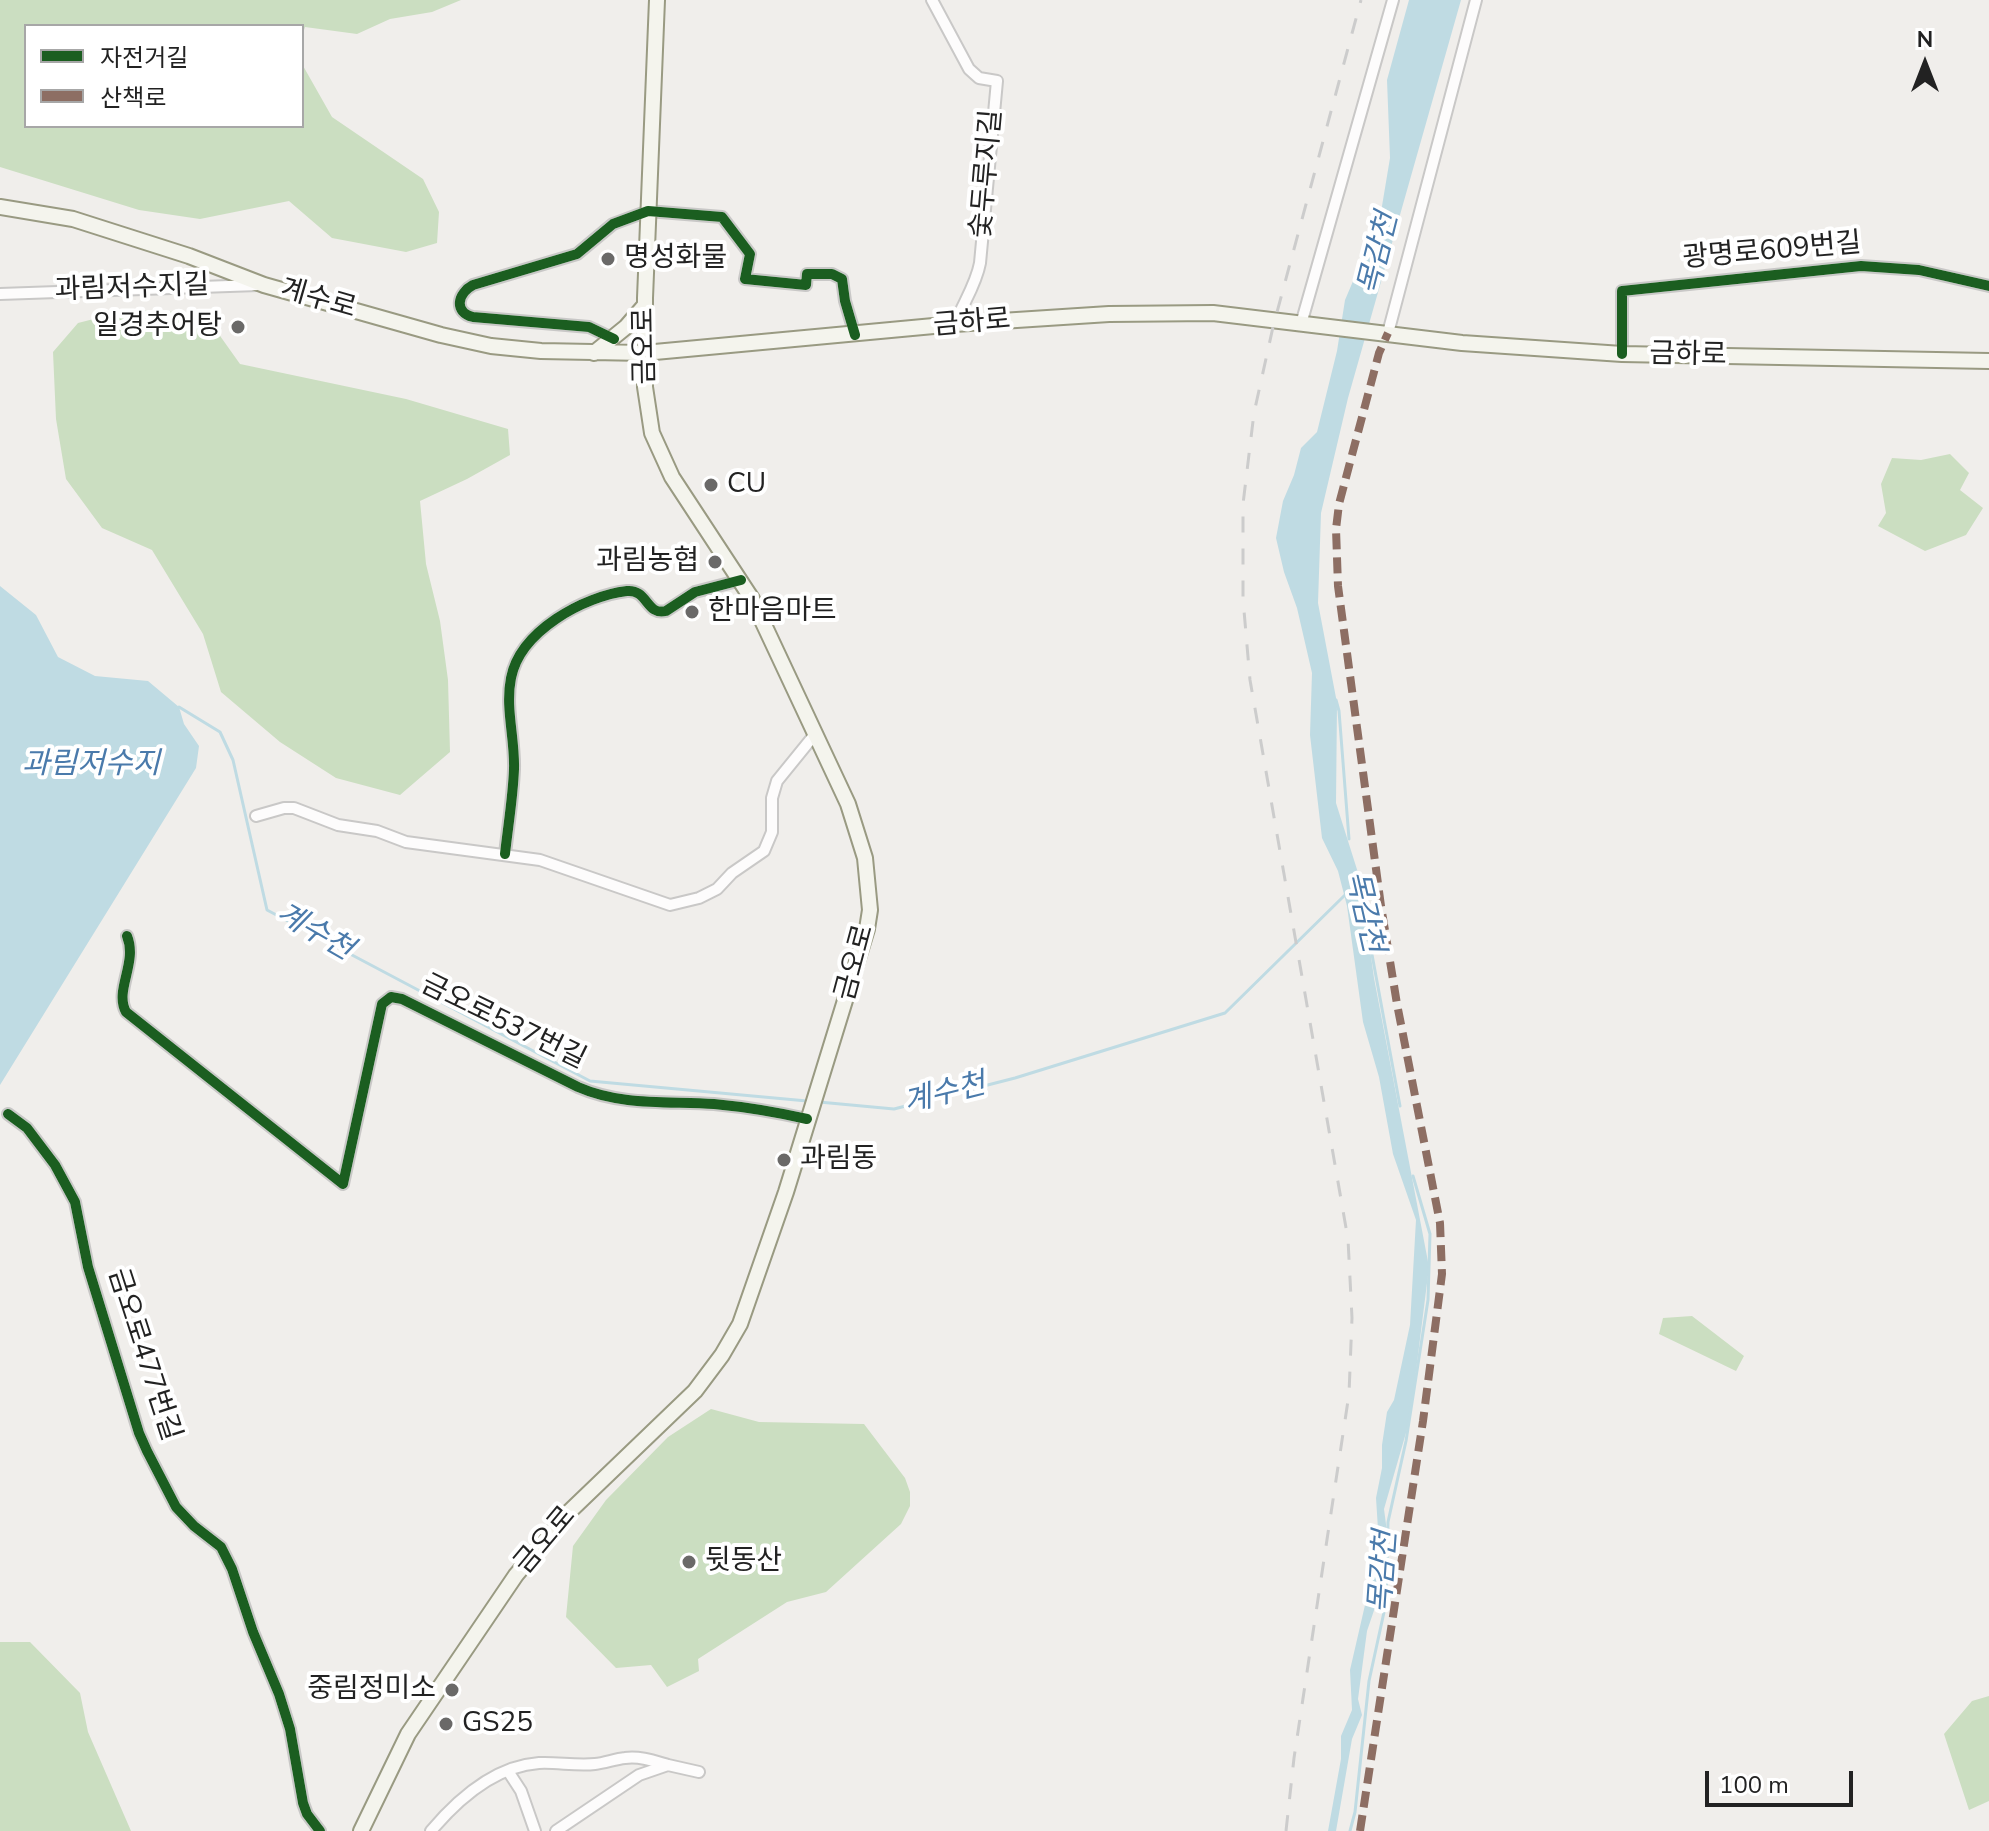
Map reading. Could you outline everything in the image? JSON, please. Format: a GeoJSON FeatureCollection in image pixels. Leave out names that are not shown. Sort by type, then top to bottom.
{"type":"FeatureCollection","features":[{"type":"Feature","properties":{"kind":"main road","name":"금오로"},"geometry":{"type":"LineString","coordinates":[[364,1830],[395,1757],[420,1715],[532,1554],[570,1511],[679,1408],[722,1355],[748,1305],[786,1192],[862,949],[870,910],[867,871],[858,832],[816,733],[741,580],[672,477],[661,455],[648,412],[645,305],[657,0]]}},
{"type":"Feature","properties":{"kind":"main road","name":"계수로"},"geometry":{"type":"LineString","coordinates":[[0,207],[73,219],[189,256],[264,285],[465,341],[517,350],[644,353]]}},
{"type":"Feature","properties":{"kind":"main road"},"geometry":{"type":"LineString","coordinates":[[594,353],[614,339],[645,305]]}},
{"type":"Feature","properties":{"kind":"main road","name":"금하로"},"geometry":{"type":"LineString","coordinates":[[644,353],[955,324],[1109,314],[1199,313],[1462,343],[1622,354],[1989,361]]}},
{"type":"Feature","properties":{"kind":"street","name":"숯두루지길"},"geometry":{"type":"LineString","coordinates":[[932,0],[974,76],[997,81],[980,263],[974,285],[955,324]]}},
{"type":"Feature","properties":{"kind":"street"},"geometry":{"type":"LineString","coordinates":[[1301,324],[1393,0]]}},
{"type":"Feature","properties":{"kind":"street"},"geometry":{"type":"LineString","coordinates":[[1388,333],[1476,0]]}},
{"type":"Feature","properties":{"kind":"street"},"geometry":{"type":"LineString","coordinates":[[614,339],[589,327],[465,315],[460,310],[459,300],[464,290],[473,285],[577,254],[613,224],[648,211],[722,217],[750,254],[745,279],[806,285],[807,274],[832,274],[842,279],[855,335]]}},
{"type":"Feature","properties":{"kind":"street","name":"광명로609번길"},"geometry":{"type":"LineString","coordinates":[[1622,354],[1622,291],[1861,266],[1919,270],[1989,286]]}},
{"type":"Feature","properties":{"kind":"street","name":"과림저수지길"},"geometry":{"type":"LineString","coordinates":[[0,294],[264,285]]}},
{"type":"Feature","properties":{"kind":"street"},"geometry":{"type":"LineString","coordinates":[[505,854],[514,769],[509,715],[511,678],[515,665],[532,640],[565,613],[612,595],[636,591],[643,595],[652,610],[659,613],[707,587],[741,580]]}},
{"type":"Feature","properties":{"kind":"street"},"geometry":{"type":"LineString","coordinates":[[256,816],[294,808],[338,825],[377,831],[406,842],[505,854],[559,865],[670,905],[699,898],[717,889],[732,873],[764,851],[772,832],[772,798],[777,781],[816,733]]}},
{"type":"Feature","properties":{"kind":"street","name":"금오로537번길"},"geometry":{"type":"LineString","coordinates":[[127,936],[132,951],[122,1002],[126,1012],[343,1184],[382,1004],[391,997],[402,999],[602,1096],[658,1103],[753,1108],[808,1116]]}},
{"type":"Feature","properties":{"kind":"street","name":"금오로477번길"},"geometry":{"type":"LineString","coordinates":[[8,1114],[27,1128],[55,1165],[75,1202],[88,1267],[139,1433],[176,1507],[221,1547],[232,1569],[290,1729],[303,1803],[320,1831]]}},
{"type":"Feature","properties":{"kind":"street"},"geometry":{"type":"LineString","coordinates":[[431,1831],[464,1797],[508,1771],[539,1763],[597,1764],[631,1757],[699,1772]]}},
{"type":"Feature","properties":{"kind":"street"},"geometry":{"type":"LineString","coordinates":[[556,1831],[630,1780],[668,1765]]}},
{"type":"Feature","properties":{"kind":"street"},"geometry":{"type":"LineString","coordinates":[[508,1771],[521,1791],[535,1831]]}},
{"type":"Feature","properties":{"kind":"green space"},"geometry":{"type":"Polygon","coordinates":[[[0,0],[461,0],[432,12],[390,19],[357,34],[305,27],[304,30],[304,24],[24,24],[24,128],[304,128],[304,68],[332,117],[423,179],[439,212],[437,243],[406,252],[332,238],[289,201],[200,219],[139,210],[0,167],[0,0]]]}},
{"type":"Feature","properties":{"kind":"green space"},"geometry":{"type":"Polygon","coordinates":[[[166,310],[213,326],[240,364],[406,399],[508,429],[510,455],[420,501],[426,564],[440,621],[448,680],[450,752],[400,795],[336,778],[280,742],[221,692],[203,634],[152,550],[102,528],[66,479],[56,419],[53,352],[78,323],[125,311],[166,310]]]}},
{"type":"Feature","properties":{"kind":"green space"},"geometry":{"type":"Polygon","coordinates":[[[1950,454],[1969,473],[1960,490],[1983,508],[1966,535],[1925,551],[1878,526],[1886,513],[1881,484],[1892,458],[1921,460],[1950,454]]]}},
{"type":"Feature","properties":{"kind":"green space"},"geometry":{"type":"Polygon","coordinates":[[[1692,1316],[1744,1356],[1736,1371],[1659,1334],[1663,1318],[1692,1316]]]}},
{"type":"Feature","properties":{"kind":"green space"},"geometry":{"type":"Polygon","coordinates":[[[711,1409],[759,1422],[864,1424],[905,1478],[910,1492],[910,1506],[901,1524],[826,1592],[787,1602],[698,1659],[699,1671],[667,1687],[651,1665],[616,1668],[566,1617],[573,1546],[606,1500],[668,1437],[711,1409]]]}},
{"type":"Feature","properties":{"kind":"green space"},"geometry":{"type":"Polygon","coordinates":[[[0,1642],[30,1642],[80,1693],[88,1732],[131,1831],[0,1831],[0,1642]]]}},
{"type":"Feature","properties":{"kind":"green space"},"geometry":{"type":"Polygon","coordinates":[[[1989,1696],[1989,1801],[1969,1810],[1944,1734],[1972,1701],[1989,1696]]]}},
{"type":"Feature","properties":{"kind":"water","name":"목감천"},"geometry":{"type":"Polygon","coordinates":[[[1409,0],[1461,0],[1348,398],[1321,513],[1318,603],[1337,703],[1336,803],[1360,879],[1374,978],[1429,1267],[1410,1419],[1384,1509],[1387,1532],[1383,1584],[1367,1631],[1358,1699],[1362,1715],[1352,1739],[1336,1831],[1328,1831],[1341,1759],[1341,1736],[1352,1710],[1350,1670],[1374,1566],[1378,1529],[1376,1498],[1387,1412],[1394,1400],[1410,1325],[1416,1220],[1393,1154],[1379,1077],[1363,1022],[1347,906],[1338,871],[1322,838],[1310,735],[1312,673],[1276,538],[1283,501],[1301,448],[1317,432],[1337,351],[1345,300],[1380,218],[1390,158],[1387,80],[1409,0]]]}},
{"type":"Feature","properties":{"kind":"water","name":"과림저수지"},"geometry":{"type":"Polygon","coordinates":[[[0,586],[36,615],[58,657],[95,676],[148,681],[179,707],[184,724],[199,746],[196,768],[0,1085],[0,586]]]}},
{"type":"Feature","properties":{"kind":"waterway","name":"목감천"},"geometry":{"type":"LineString","coordinates":[[1336,700],[1349,839]]}},
{"type":"Feature","properties":{"kind":"waterway","name":"계수천"},"geometry":{"type":"LineString","coordinates":[[179,707],[220,732],[233,760],[267,910],[590,1081],[807,1101]]}},
{"type":"Feature","properties":{"kind":"waterway","name":"계수천"},"geometry":{"type":"LineString","coordinates":[[819,1102],[894,1109],[1015,1078],[1225,1013],[1345,895]]}},
{"type":"Feature","properties":{"kind":"waterway","name":"목감천"},"geometry":{"type":"LineString","coordinates":[[1368,933],[1400,1106]]}},
{"type":"Feature","properties":{"kind":"waterway","name":"목감천"},"geometry":{"type":"LineString","coordinates":[[1350,1831],[1355,1812],[1369,1681],[1386,1603],[1388,1522],[1406,1441],[1428,1300],[1430,1234],[1413,1176]]}},
{"type":"Feature","properties":{"kind":"railway"},"geometry":{"type":"LineString","coordinates":[[1286,1831],[1294,1758],[1349,1394],[1352,1318],[1348,1239],[1250,680],[1243,599],[1243,504],[1254,413],[1273,327],[1361,0]]}},
{"type":"Feature","properties":{"kind":"marked path"},"geometry":{"type":"LineString","coordinates":[[1360,1831],[1423,1421],[1442,1274],[1440,1223],[1381,906],[1338,586],[1336,529],[1339,504],[1379,353],[1388,333]]}},
{"type":"Feature","properties":{"kind":"cycle path"},"geometry":{"type":"LineString","coordinates":[[614,339],[589,327],[473,317],[462,311],[461,297],[473,285],[577,254],[613,224],[648,211],[722,217],[750,254],[745,279],[806,285],[807,274],[832,274],[842,279],[855,335]]}},
{"type":"Feature","properties":{"kind":"cycle path"},"geometry":{"type":"LineString","coordinates":[[1622,354],[1622,291],[1861,266],[1919,270],[1989,286]]}},
{"type":"Feature","properties":{"kind":"cycle path"},"geometry":{"type":"LineString","coordinates":[[505,854],[514,769],[509,689],[517,661],[527,645],[556,619],[574,608],[610,594],[634,591],[654,610],[666,611],[695,592],[741,580]]}},
{"type":"Feature","properties":{"kind":"cycle path"},"geometry":{"type":"LineString","coordinates":[[127,936],[130,956],[123,995],[126,1012],[343,1184],[382,1004],[391,997],[402,999],[594,1093],[628,1100],[714,1104],[807,1119]]}},
{"type":"Feature","properties":{"kind":"cycle path"},"geometry":{"type":"LineString","coordinates":[[8,1114],[27,1128],[55,1165],[75,1202],[88,1267],[139,1433],[176,1507],[221,1547],[232,1569],[290,1729],[303,1803],[320,1831]]}},
{"type":"Feature","properties":{"kind":"place","name":"명성화물"},"geometry":{"type":"Point","coordinates":[608,259]}},
{"type":"Feature","properties":{"kind":"place","name":"일경추어탕"},"geometry":{"type":"Point","coordinates":[238,327]}},
{"type":"Feature","properties":{"kind":"place","name":"CU"},"geometry":{"type":"Point","coordinates":[711,485]}},
{"type":"Feature","properties":{"kind":"place","name":"과림농협"},"geometry":{"type":"Point","coordinates":[715,562]}},
{"type":"Feature","properties":{"kind":"place","name":"한마음마트"},"geometry":{"type":"Point","coordinates":[692,612]}},
{"type":"Feature","properties":{"kind":"place","name":"과림동"},"geometry":{"type":"Point","coordinates":[784,1160]}},
{"type":"Feature","properties":{"kind":"place","name":"뒷동산"},"geometry":{"type":"Point","coordinates":[689,1562]}},
{"type":"Feature","properties":{"kind":"place","name":"중림정미소"},"geometry":{"type":"Point","coordinates":[452,1690]}},
{"type":"Feature","properties":{"kind":"place","name":"GS25"},"geometry":{"type":"Point","coordinates":[446,1724]}}]}
